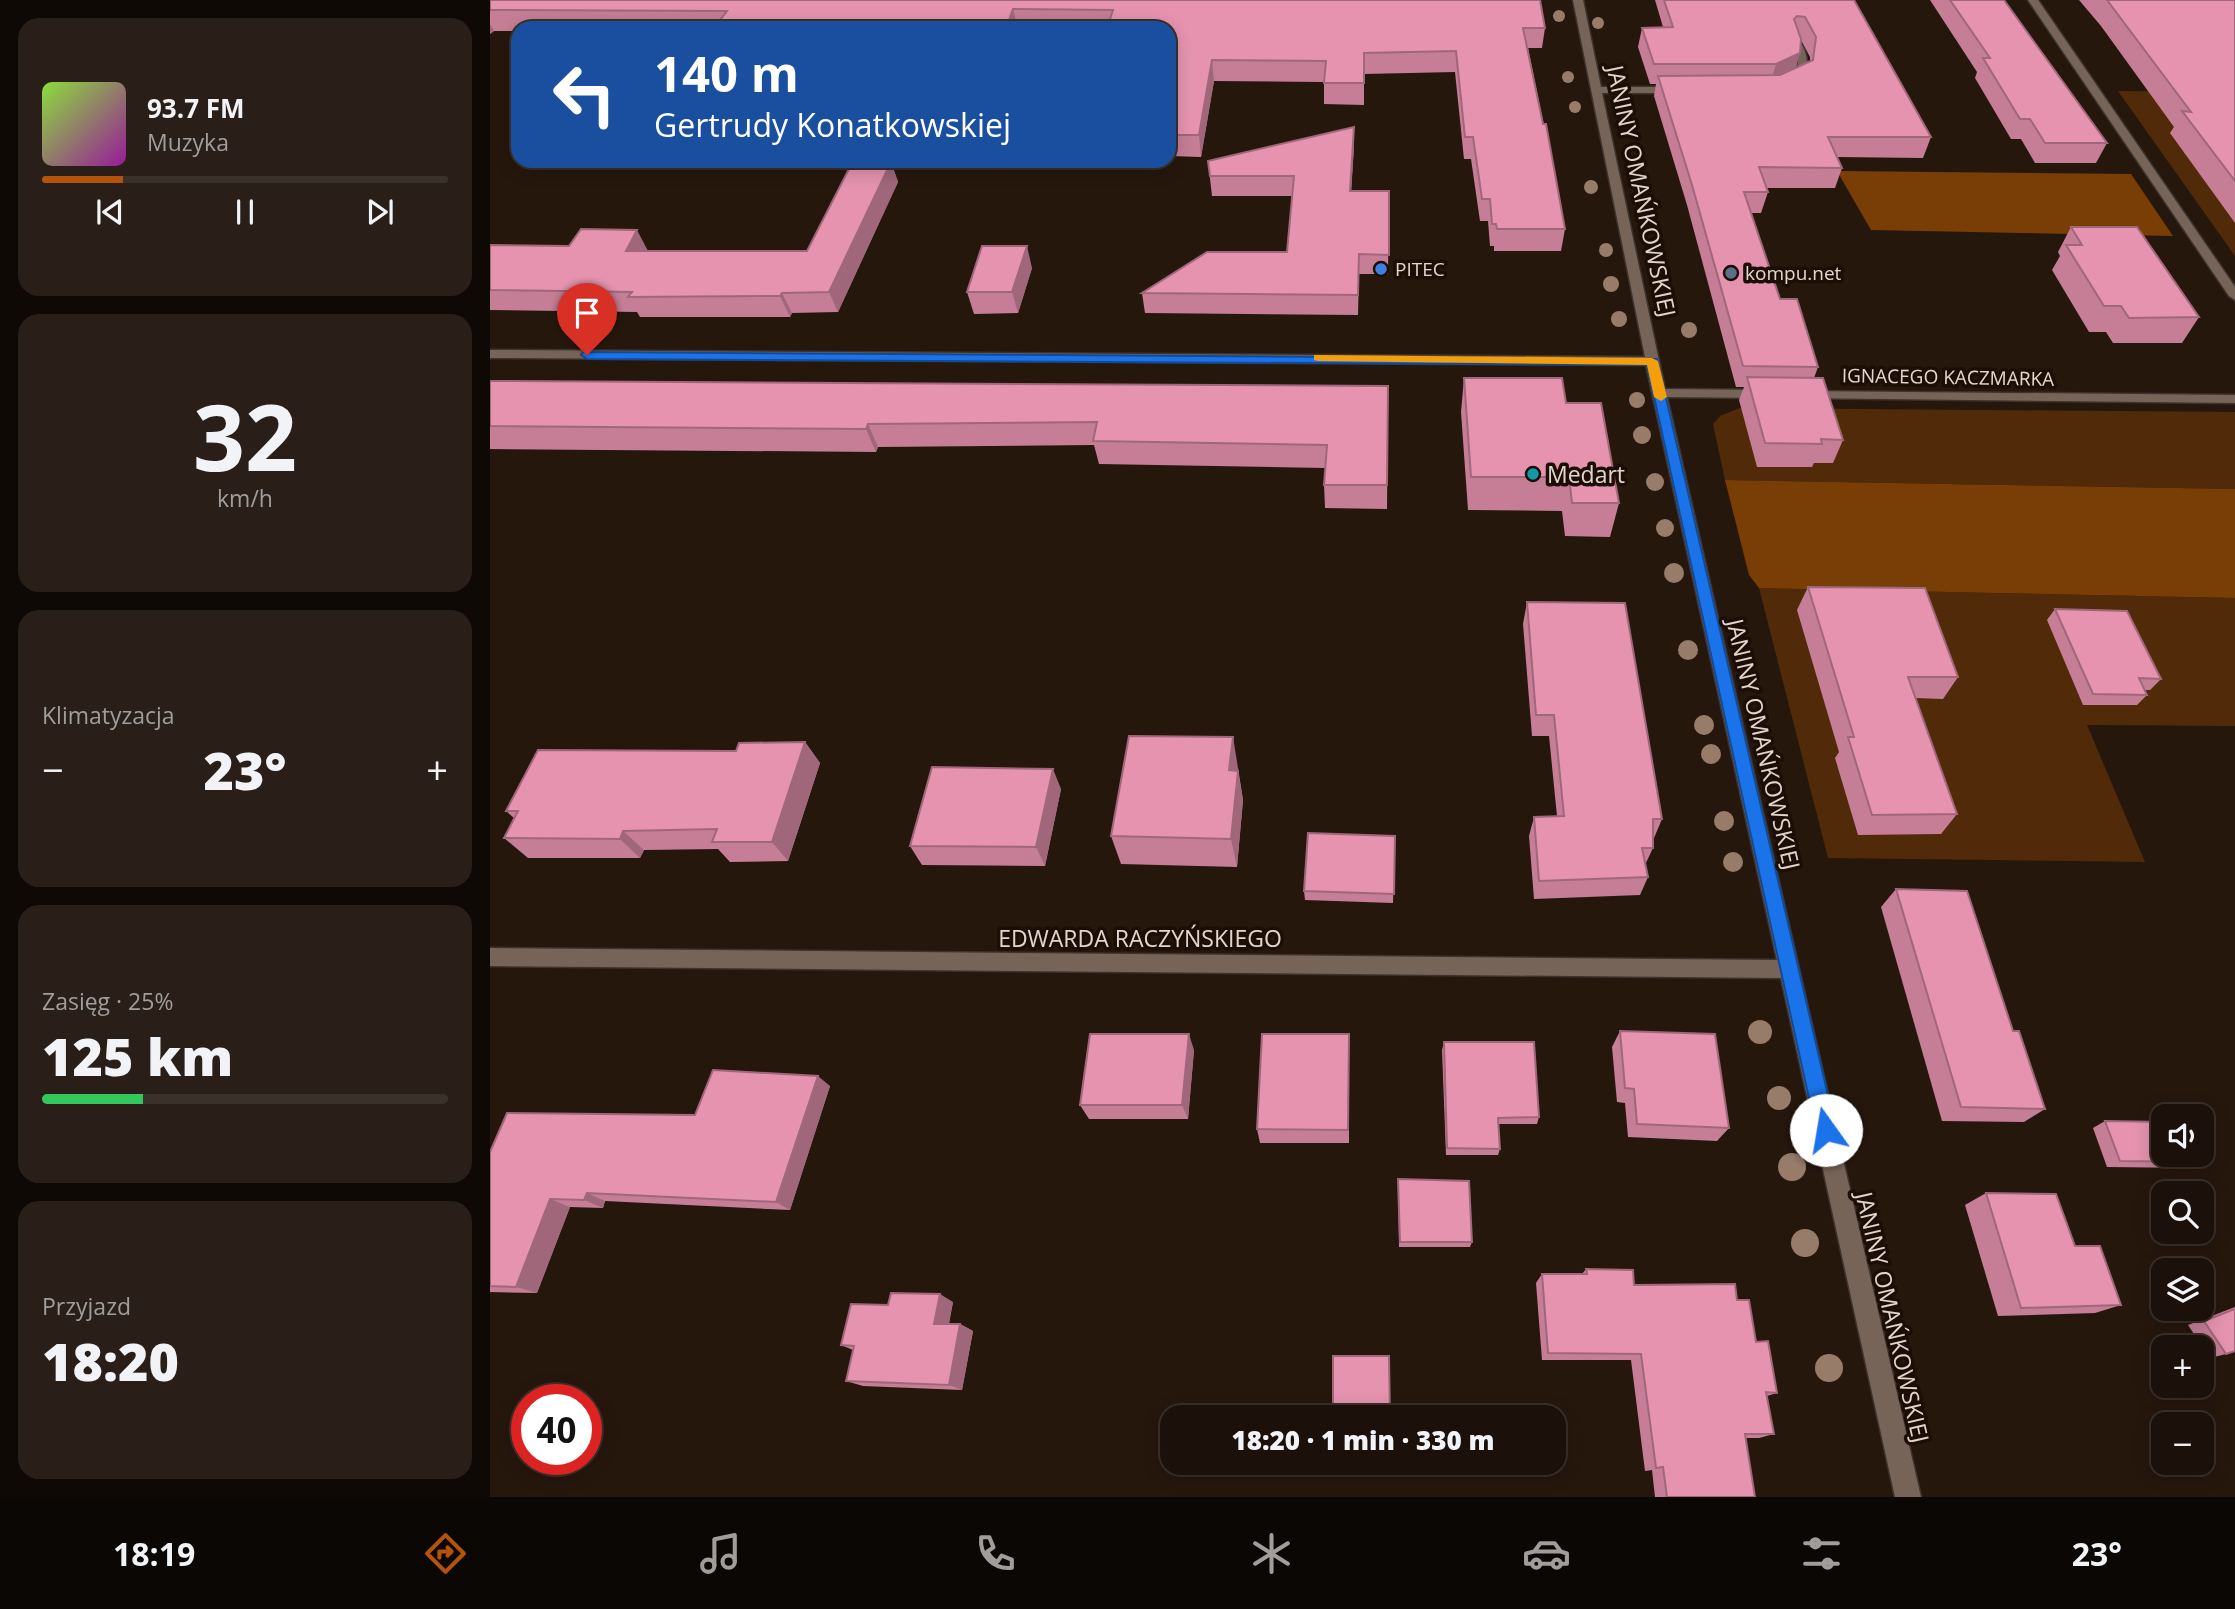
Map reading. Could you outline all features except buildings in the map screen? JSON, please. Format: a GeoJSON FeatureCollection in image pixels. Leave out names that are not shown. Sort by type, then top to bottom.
{"type":"FeatureCollection","features":[{"type":"Feature","properties":{"kind":"street","name":"JANINY OMAŃKOWSKIEJ"},"geometry":{"type":"LineString","coordinates":[[1578,0],[1652,361],[1908,1497]]}},
{"type":"Feature","properties":{"kind":"street"},"geometry":{"type":"LineString","coordinates":[[2032,0],[2235,296]]}},
{"type":"Feature","properties":{"kind":"street"},"geometry":{"type":"LineString","coordinates":[[1780,88],[1802,76],[1803,58],[1794,40]]}},
{"type":"Feature","properties":{"kind":"street"},"geometry":{"type":"LineString","coordinates":[[1596,90],[1692,90]]}},
{"type":"Feature","properties":{"kind":"street"},"geometry":{"type":"LineString","coordinates":[[490,354],[1652,361]]}},
{"type":"Feature","properties":{"kind":"street","name":"IGNACEGO KACZMARKA"},"geometry":{"type":"LineString","coordinates":[[1660,393],[2235,399]]}},
{"type":"Feature","properties":{"kind":"street","name":"EDWARDA RACZYŃSKIEGO"},"geometry":{"type":"LineString","coordinates":[[490,957],[1789,969]]}},
{"type":"Feature","properties":{"kind":"shaded area"},"geometry":{"type":"Polygon","coordinates":[[[2118,91],[2235,92],[2235,256],[2118,91]]]}},
{"type":"Feature","properties":{"kind":"shaded area"},"geometry":{"type":"Polygon","coordinates":[[[1837,171],[2131,174],[2173,236],[1871,230],[1837,171]]]}},
{"type":"Feature","properties":{"kind":"shaded area"},"geometry":{"type":"Polygon","coordinates":[[[1740,408],[2235,412],[2235,489],[1725,480],[1713,424],[1720,416],[1740,408]]]}},
{"type":"Feature","properties":{"kind":"shaded area"},"geometry":{"type":"Polygon","coordinates":[[[1725,480],[2235,489],[2235,598],[1759,588],[1749,575],[1725,480]]]}},
{"type":"Feature","properties":{"kind":"shaded area"},"geometry":{"type":"Polygon","coordinates":[[[1759,588],[2235,598],[2235,726],[2087,725],[2145,862],[1828,858],[1759,588]]]}},
{"type":"Feature","properties":{"kind":"slow traffic"},"geometry":{"type":"LineString","coordinates":[[1318,358],[1652,361],[1661,397]]}},
{"type":"Feature","properties":{"kind":"place","name":"PITEC"},"geometry":{"type":"Point","coordinates":[1381,269]}},
{"type":"Feature","properties":{"kind":"place","name":"kompu.net"},"geometry":{"type":"Point","coordinates":[1731,273]}},
{"type":"Feature","properties":{"kind":"place","name":"Medart"},"geometry":{"type":"Point","coordinates":[1533,474]}},
{"type":"Feature","properties":{"kind":"route"},"geometry":{"type":"LineString","coordinates":[[587,355],[1652,361],[1826,1130]]}}]}
